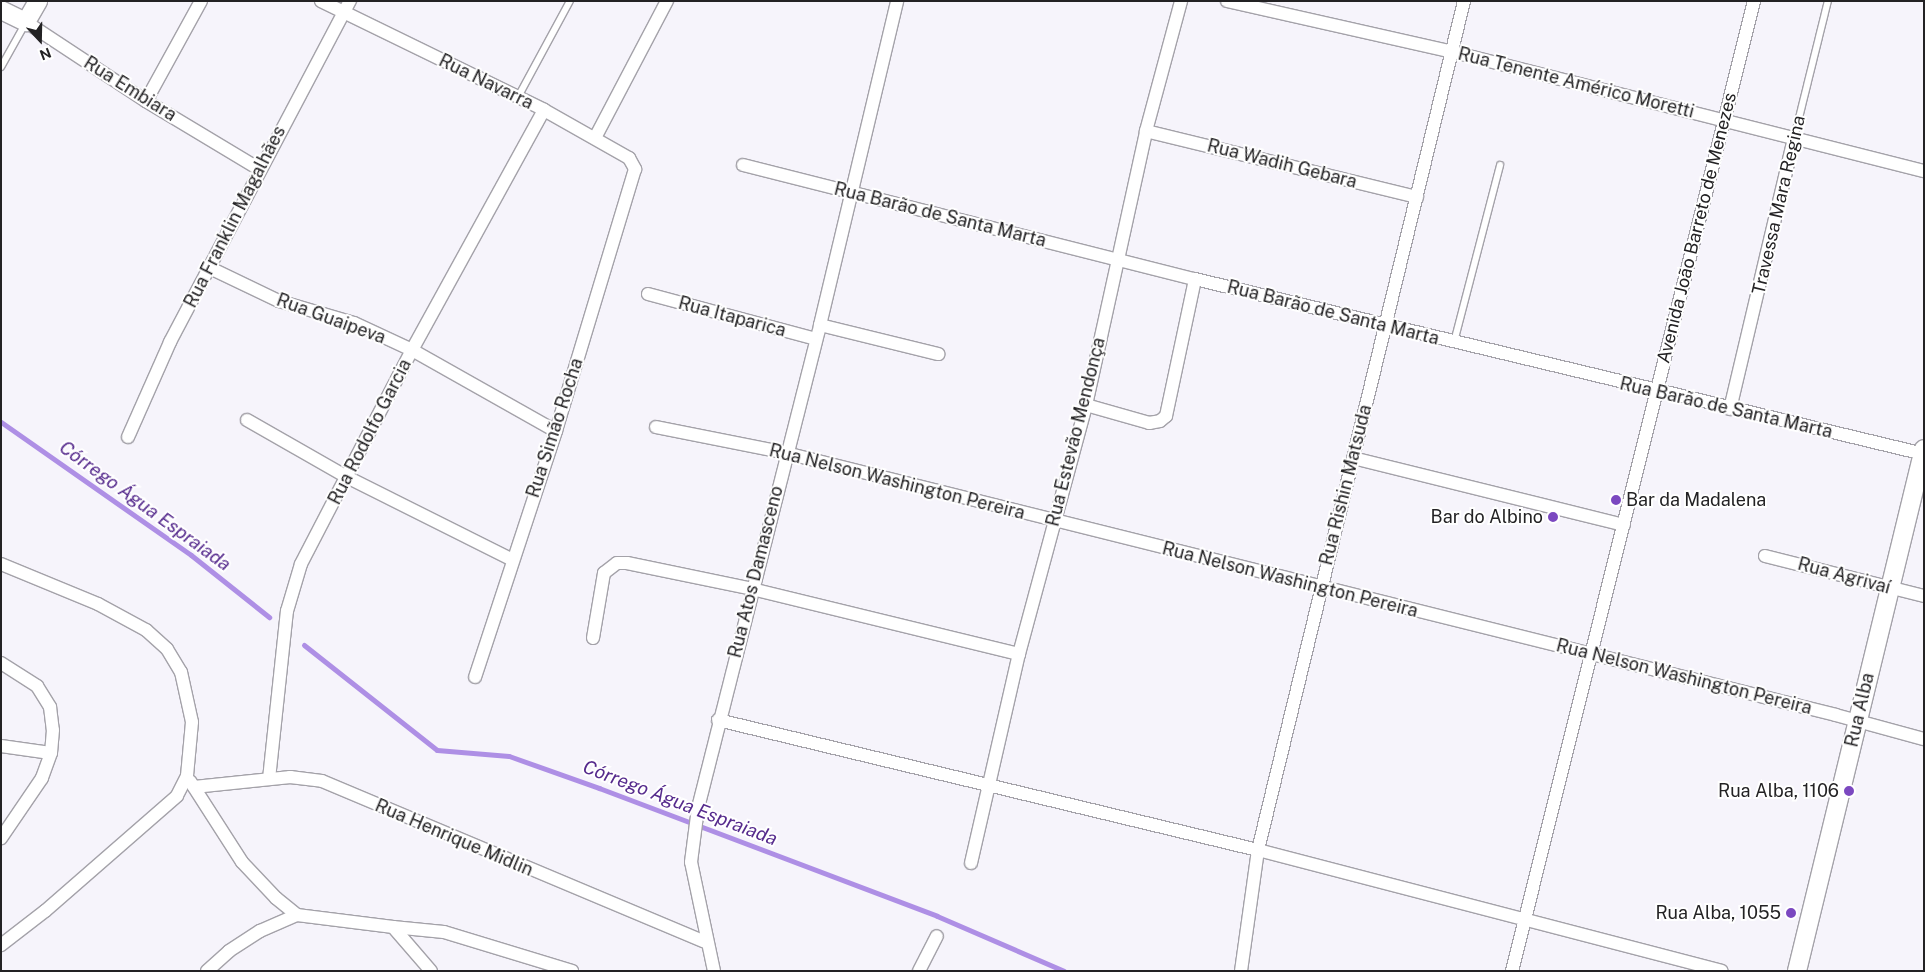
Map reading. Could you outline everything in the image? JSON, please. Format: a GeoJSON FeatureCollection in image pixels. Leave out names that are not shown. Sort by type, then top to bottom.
{"type":"FeatureCollection","features":[{"type":"Feature","properties":{"kind":"street"},"geometry":{"type":"LineString","coordinates":[[26,22],[38,1]]}},
{"type":"Feature","properties":{"kind":"street"},"geometry":{"type":"LineString","coordinates":[[146,101],[202,1]]}},
{"type":"Feature","properties":{"kind":"street","name":"Rua Navarra"},"geometry":{"type":"LineString","coordinates":[[320,1],[343,14],[518,97],[595,138],[629,158],[635,169],[633,178]]}},
{"type":"Feature","properties":{"kind":"street","name":"Rua Franklin Magalhães"},"geometry":{"type":"LineString","coordinates":[[128,437],[170,342],[210,268],[259,169],[350,1]]}},
{"type":"Feature","properties":{"kind":"street"},"geometry":{"type":"LineString","coordinates":[[595,138],[668,1]]}},
{"type":"Feature","properties":{"kind":"street","name":"Rua Atos Damasceno"},"geometry":{"type":"LineString","coordinates":[[714,971],[705,942],[691,862],[692,839],[718,720],[820,325],[897,1]]}},
{"type":"Feature","properties":{"kind":"street","name":"Rua Estevão Mendonça"},"geometry":{"type":"LineString","coordinates":[[971,863],[1019,654],[1086,405],[1146,132],[1181,1]]}},
{"type":"Feature","properties":{"kind":"street","name":"Rua Tenente Américo Moretti"},"geometry":{"type":"LineString","coordinates":[[1227,1],[1452,52],[1924,171]]}},
{"type":"Feature","properties":{"kind":"street","name":"Rua Rishin Matsuda"},"geometry":{"type":"LineString","coordinates":[[1241,971],[1258,850],[1320,588],[1386,326],[1464,1]]}},
{"type":"Feature","properties":{"kind":"street","name":"Avenida João Barreto de Menezes"},"geometry":{"type":"LineString","coordinates":[[1512,971],[1590,654],[1624,525],[1723,119],[1754,1]]}},
{"type":"Feature","properties":{"kind":"street","name":"Rua Embiara"},"geometry":{"type":"LineString","coordinates":[[1,10],[26,22],[146,101],[259,169]]}},
{"type":"Feature","properties":{"kind":"street","name":"Rua Rodolfo Garcia"},"geometry":{"type":"LineString","coordinates":[[269,779],[292,589],[301,564],[412,350],[544,110]]}},
{"type":"Feature","properties":{"kind":"street","name":"Rua Wadih Gebara"},"geometry":{"type":"LineString","coordinates":[[1146,132],[1417,197]]}},
{"type":"Feature","properties":{"kind":"street","name":"Travessa Mara Regina"},"geometry":{"type":"LineString","coordinates":[[1730,409],[1794,138]]}},
{"type":"Feature","properties":{"kind":"street","name":"Rua Barão de Santa Marta"},"geometry":{"type":"LineString","coordinates":[[743,165],[1386,326],[1730,409],[1923,452]]}},
{"type":"Feature","properties":{"kind":"street","name":"Rua Simão Rocha"},"geometry":{"type":"LineString","coordinates":[[476,677],[511,559],[556,431],[633,178]]}},
{"type":"Feature","properties":{"kind":"street","name":"Rua Guaipeva"},"geometry":{"type":"LineString","coordinates":[[210,268],[279,301],[354,323],[412,350],[556,431]]}},
{"type":"Feature","properties":{"kind":"street"},"geometry":{"type":"LineString","coordinates":[[1086,405],[1148,423],[1160,421],[1166,416],[1195,279]]}},
{"type":"Feature","properties":{"kind":"street","name":"Rua Itaparica"},"geometry":{"type":"LineString","coordinates":[[648,294],[816,340]]}},
{"type":"Feature","properties":{"kind":"street"},"geometry":{"type":"LineString","coordinates":[[820,325],[938,354]]}},
{"type":"Feature","properties":{"kind":"street"},"geometry":{"type":"LineString","coordinates":[[247,420],[347,477],[511,559]]}},
{"type":"Feature","properties":{"kind":"street","name":"Rua Nelson Washington Pereira"},"geometry":{"type":"LineString","coordinates":[[656,427],[786,454],[1857,720],[1924,739]]}},
{"type":"Feature","properties":{"kind":"street","name":"Rua Alba"},"geometry":{"type":"LineString","coordinates":[[1796,971],[1888,588],[1923,452]]}},
{"type":"Feature","properties":{"kind":"street"},"geometry":{"type":"LineString","coordinates":[[1353,458],[1624,525]]}},
{"type":"Feature","properties":{"kind":"street","name":"Rua Agrivaí"},"geometry":{"type":"LineString","coordinates":[[1764,556],[1924,596]]}},
{"type":"Feature","properties":{"kind":"street"},"geometry":{"type":"LineString","coordinates":[[593,638],[604,573],[617,563],[752,589],[1019,654]]}},
{"type":"Feature","properties":{"kind":"street"},"geometry":{"type":"LineString","coordinates":[[1,564],[98,604],[146,630],[167,649],[181,672],[189,698],[192,722],[191,781],[242,862],[258,882],[297,915]]}},
{"type":"Feature","properties":{"kind":"street"},"geometry":{"type":"LineString","coordinates":[[1,663],[36,686],[50,707],[53,730],[51,752],[32,796],[1,838]]}},
{"type":"Feature","properties":{"kind":"street"},"geometry":{"type":"LineString","coordinates":[[718,720],[1258,850],[1721,971]]}},
{"type":"Feature","properties":{"kind":"street"},"geometry":{"type":"LineString","coordinates":[[1,746],[51,752]]}},
{"type":"Feature","properties":{"kind":"street","name":"Rua Henrique Midlin"},"geometry":{"type":"LineString","coordinates":[[191,781],[290,777],[322,782],[705,942]]}},
{"type":"Feature","properties":{"kind":"street"},"geometry":{"type":"LineString","coordinates":[[1,945],[159,814],[191,781]]}},
{"type":"Feature","properties":{"kind":"street"},"geometry":{"type":"LineString","coordinates":[[207,971],[228,951],[260,931],[297,915],[444,932],[572,971]]}},
{"type":"Feature","properties":{"kind":"street"},"geometry":{"type":"LineString","coordinates":[[393,927],[431,971]]}},
{"type":"Feature","properties":{"kind":"street"},"geometry":{"type":"LineString","coordinates":[[919,971],[936,936]]}},
{"type":"Feature","properties":{"kind":"lane"},"geometry":{"type":"LineString","coordinates":[[518,97],[570,1]]}},
{"type":"Feature","properties":{"kind":"lane","name":"Travessa Mara Regina"},"geometry":{"type":"LineString","coordinates":[[1794,138],[1828,1]]}},
{"type":"Feature","properties":{"kind":"lane"},"geometry":{"type":"LineString","coordinates":[[1,67],[26,22]]}},
{"type":"Feature","properties":{"kind":"lane"},"geometry":{"type":"LineString","coordinates":[[1454,342],[1500,164]]}},
{"type":"Feature","properties":{"kind":"waterway","name":"Córrego Água Espraiada"},"geometry":{"type":"LineString","coordinates":[[1,422],[191,555],[269,617]]}},
{"type":"Feature","properties":{"kind":"waterway","name":"Córrego Água Espraiada"},"geometry":{"type":"LineString","coordinates":[[304,645],[437,750],[509,756],[599,788],[937,916],[1064,971]]}},
{"type":"Feature","properties":{"kind":"place","name":"Bar da Madalena"},"geometry":{"type":"Point","coordinates":[1616,500]}},
{"type":"Feature","properties":{"kind":"place","name":"Bar do Albino"},"geometry":{"type":"Point","coordinates":[1553,517]}},
{"type":"Feature","properties":{"kind":"place","name":"Rua Alba, 1106"},"geometry":{"type":"Point","coordinates":[1849,791]}},
{"type":"Feature","properties":{"kind":"place","name":"Rua Alba, 1055"},"geometry":{"type":"Point","coordinates":[1791,913]}}]}
